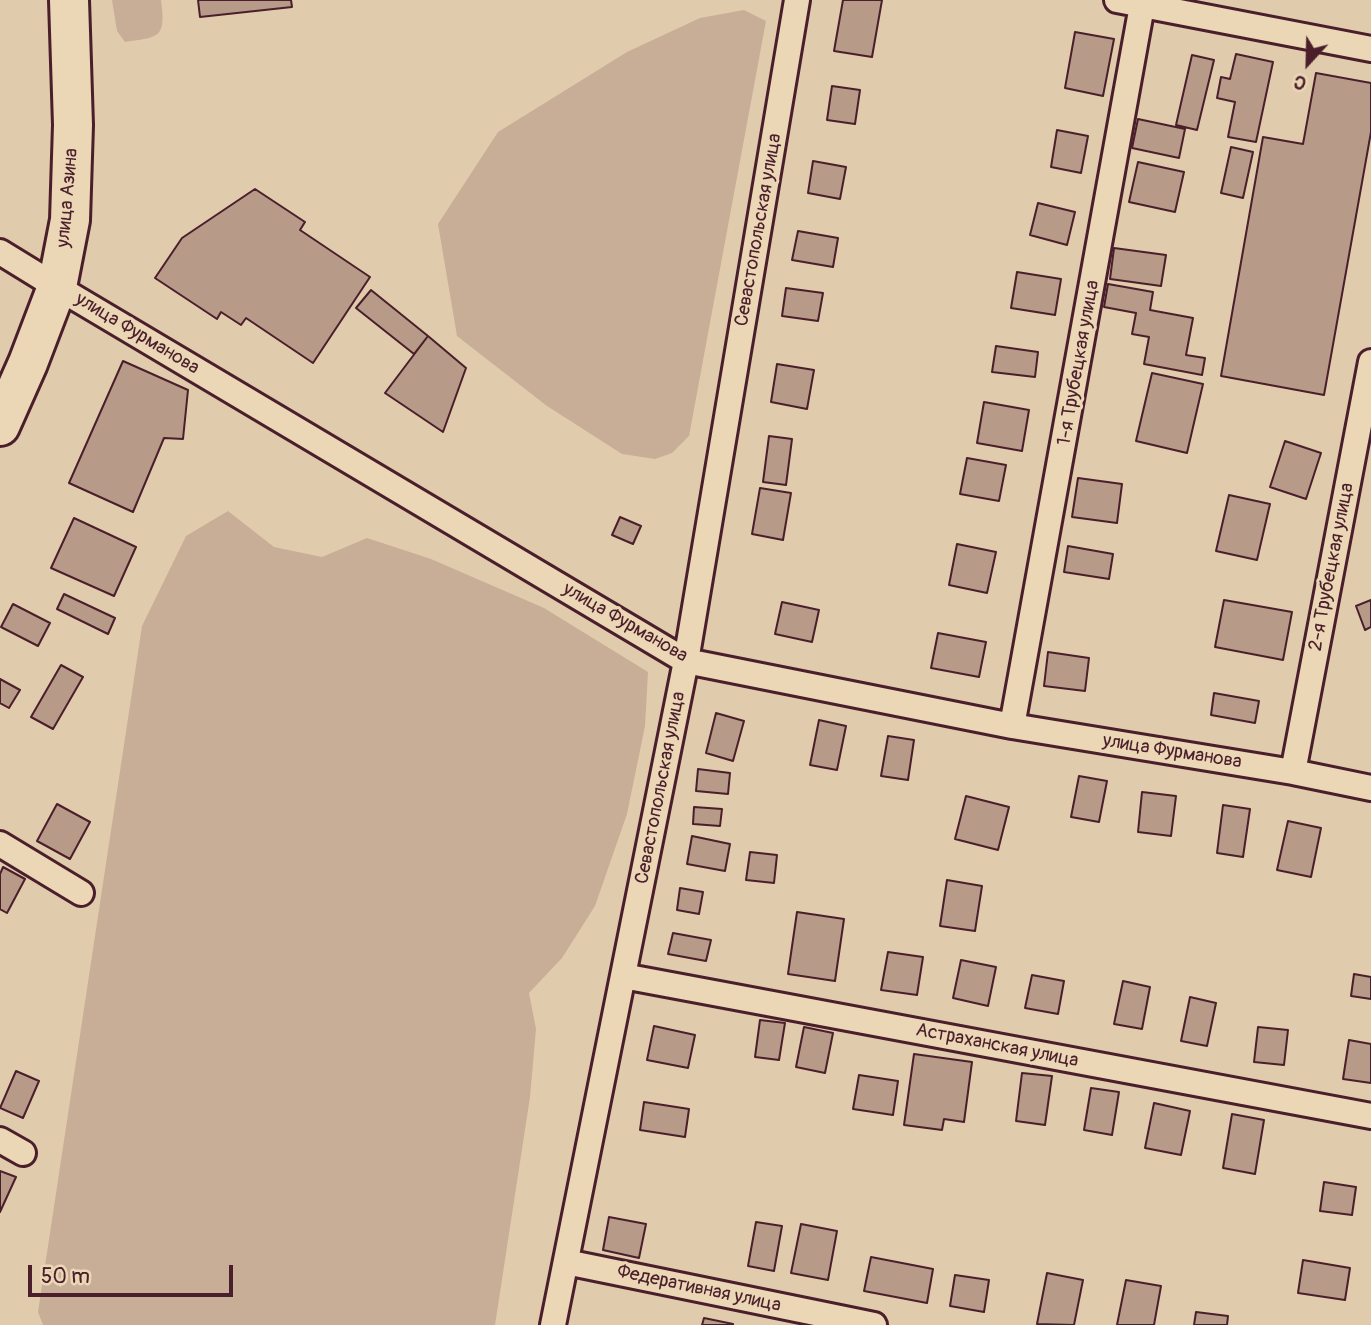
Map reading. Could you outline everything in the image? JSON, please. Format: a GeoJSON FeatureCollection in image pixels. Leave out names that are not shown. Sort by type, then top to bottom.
{"type":"FeatureCollection","features":[{"type":"Feature","properties":{"kind":"main road","name":"улица Азина"},"geometry":{"type":"LineString","coordinates":[[0,426],[57,287],[70,220],[74,125],[69,0]]}},
{"type":"Feature","properties":{"kind":"street","name":"Севастопольская улица"},"geometry":{"type":"LineString","coordinates":[[553,1325],[686,661],[797,0]]}},
{"type":"Feature","properties":{"kind":"street"},"geometry":{"type":"LineString","coordinates":[[1117,0],[1143,2],[1371,49]]}},
{"type":"Feature","properties":{"kind":"street","name":"1-я Трубецкая улица"},"geometry":{"type":"LineString","coordinates":[[1012,726],[1143,2]]}},
{"type":"Feature","properties":{"kind":"street","name":"улица Фурманова"},"geometry":{"type":"LineString","coordinates":[[0,252],[686,661],[1012,726],[1293,772],[1371,788]]}},
{"type":"Feature","properties":{"kind":"street","name":"2-я Трубецкая улица"},"geometry":{"type":"LineString","coordinates":[[1293,772],[1371,362]]}},
{"type":"Feature","properties":{"kind":"street"},"geometry":{"type":"LineString","coordinates":[[0,844],[81,893]]}},
{"type":"Feature","properties":{"kind":"street","name":"Астраханская улица"},"geometry":{"type":"LineString","coordinates":[[623,976],[1371,1116]]}},
{"type":"Feature","properties":{"kind":"street"},"geometry":{"type":"LineString","coordinates":[[0,1140],[23,1153]]}},
{"type":"Feature","properties":{"kind":"street","name":"Федеративная улица"},"geometry":{"type":"LineString","coordinates":[[566,1262],[874,1325]]}},
{"type":"Feature","properties":{"kind":"shaded area"},"geometry":{"type":"Polygon","coordinates":[[[112,0],[161,0],[161,29],[153,37],[125,42],[117,31],[112,0]]]}},
{"type":"Feature","properties":{"kind":"shaded area"},"geometry":{"type":"Polygon","coordinates":[[[744,10],[766,21],[689,436],[672,453],[655,459],[622,454],[547,406],[457,336],[438,224],[498,132],[627,52],[700,18],[744,10]]]}},
{"type":"Feature","properties":{"kind":"shaded area"},"geometry":{"type":"Polygon","coordinates":[[[228,511],[274,547],[322,557],[367,538],[431,559],[544,608],[648,672],[645,726],[627,814],[595,906],[562,958],[529,993],[536,1029],[530,1097],[495,1325],[43,1325],[38,1312],[142,626],[186,536],[228,511]]]}},
{"type":"Feature","properties":{"kind":"building"},"geometry":{"type":"Polygon","coordinates":[[[198,0],[291,0],[292,7],[200,17],[198,0]]]}},
{"type":"Feature","properties":{"kind":"building"},"geometry":{"type":"Polygon","coordinates":[[[843,0],[882,0],[872,57],[834,51],[843,0]]]}},
{"type":"Feature","properties":{"kind":"building"},"geometry":{"type":"Polygon","coordinates":[[[1075,32],[1114,39],[1103,96],[1065,88],[1075,32]]]}},
{"type":"Feature","properties":{"kind":"building"},"geometry":{"type":"Polygon","coordinates":[[[1236,54],[1273,62],[1256,142],[1228,137],[1235,102],[1217,98],[1221,77],[1230,79],[1236,54]]]}},
{"type":"Feature","properties":{"kind":"building"},"geometry":{"type":"Polygon","coordinates":[[[1192,55],[1214,60],[1197,130],[1176,125],[1192,55]]]}},
{"type":"Feature","properties":{"kind":"building"},"geometry":{"type":"Polygon","coordinates":[[[1316,73],[1371,83],[1371,132],[1324,395],[1221,376],[1263,137],[1303,144],[1316,73]]]}},
{"type":"Feature","properties":{"kind":"building"},"geometry":{"type":"Polygon","coordinates":[[[832,86],[860,90],[855,124],[827,120],[832,86]]]}},
{"type":"Feature","properties":{"kind":"building"},"geometry":{"type":"Polygon","coordinates":[[[1138,119],[1185,129],[1179,158],[1132,148],[1138,119]]]}},
{"type":"Feature","properties":{"kind":"building"},"geometry":{"type":"Polygon","coordinates":[[[1057,130],[1088,136],[1081,173],[1051,167],[1057,130]]]}},
{"type":"Feature","properties":{"kind":"building"},"geometry":{"type":"Polygon","coordinates":[[[1231,147],[1253,152],[1243,198],[1221,193],[1231,147]]]}},
{"type":"Feature","properties":{"kind":"building"},"geometry":{"type":"Polygon","coordinates":[[[813,161],[846,167],[840,199],[808,193],[813,161]]]}},
{"type":"Feature","properties":{"kind":"building"},"geometry":{"type":"Polygon","coordinates":[[[1138,162],[1184,172],[1175,212],[1129,202],[1138,162]]]}},
{"type":"Feature","properties":{"kind":"building"},"geometry":{"type":"Polygon","coordinates":[[[255,189],[305,222],[300,230],[370,277],[313,363],[246,318],[241,325],[221,312],[217,319],[155,278],[182,238],[255,189]]]}},
{"type":"Feature","properties":{"kind":"building"},"geometry":{"type":"Polygon","coordinates":[[[1038,203],[1075,212],[1067,245],[1030,235],[1038,203]]]}},
{"type":"Feature","properties":{"kind":"building"},"geometry":{"type":"Polygon","coordinates":[[[798,231],[838,238],[833,267],[792,260],[798,231]]]}},
{"type":"Feature","properties":{"kind":"building"},"geometry":{"type":"Polygon","coordinates":[[[1114,248],[1166,255],[1161,286],[1110,279],[1114,248]]]}},
{"type":"Feature","properties":{"kind":"building"},"geometry":{"type":"Polygon","coordinates":[[[1017,272],[1061,279],[1055,315],[1011,308],[1017,272]]]}},
{"type":"Feature","properties":{"kind":"building"},"geometry":{"type":"Polygon","coordinates":[[[1108,284],[1153,292],[1150,310],[1193,318],[1186,355],[1205,358],[1202,375],[1144,364],[1149,337],[1132,334],[1136,313],[1104,307],[1108,284]]]}},
{"type":"Feature","properties":{"kind":"building"},"geometry":{"type":"Polygon","coordinates":[[[786,288],[823,293],[818,321],[782,316],[786,288]]]}},
{"type":"Feature","properties":{"kind":"building"},"geometry":{"type":"Polygon","coordinates":[[[371,290],[428,336],[414,354],[356,308],[371,290]]]}},
{"type":"Feature","properties":{"kind":"building"},"geometry":{"type":"Polygon","coordinates":[[[428,336],[466,368],[443,432],[385,393],[428,336]]]}},
{"type":"Feature","properties":{"kind":"building"},"geometry":{"type":"Polygon","coordinates":[[[996,346],[1038,352],[1035,377],[992,372],[996,346]]]}},
{"type":"Feature","properties":{"kind":"building"},"geometry":{"type":"Polygon","coordinates":[[[123,361],[188,390],[183,439],[164,438],[133,512],[69,483],[123,361]]]}},
{"type":"Feature","properties":{"kind":"building"},"geometry":{"type":"Polygon","coordinates":[[[777,364],[814,370],[807,409],[771,402],[777,364]]]}},
{"type":"Feature","properties":{"kind":"building"},"geometry":{"type":"Polygon","coordinates":[[[1152,373],[1203,384],[1187,453],[1136,441],[1152,373]]]}},
{"type":"Feature","properties":{"kind":"building"},"geometry":{"type":"Polygon","coordinates":[[[984,402],[1029,410],[1022,451],[977,443],[984,402]]]}},
{"type":"Feature","properties":{"kind":"building"},"geometry":{"type":"Polygon","coordinates":[[[769,436],[792,439],[786,485],[763,482],[769,436]]]}},
{"type":"Feature","properties":{"kind":"building"},"geometry":{"type":"Polygon","coordinates":[[[1285,441],[1321,453],[1306,499],[1270,487],[1285,441]]]}},
{"type":"Feature","properties":{"kind":"building"},"geometry":{"type":"Polygon","coordinates":[[[967,458],[1006,465],[999,501],[960,494],[967,458]]]}},
{"type":"Feature","properties":{"kind":"building"},"geometry":{"type":"Polygon","coordinates":[[[1078,478],[1122,484],[1117,523],[1072,517],[1078,478]]]}},
{"type":"Feature","properties":{"kind":"building"},"geometry":{"type":"Polygon","coordinates":[[[760,488],[791,493],[783,540],[752,534],[760,488]]]}},
{"type":"Feature","properties":{"kind":"building"},"geometry":{"type":"Polygon","coordinates":[[[1229,495],[1270,504],[1257,560],[1216,551],[1229,495]]]}},
{"type":"Feature","properties":{"kind":"building"},"geometry":{"type":"Polygon","coordinates":[[[620,517],[641,526],[633,544],[612,535],[620,517]]]}},
{"type":"Feature","properties":{"kind":"building"},"geometry":{"type":"Polygon","coordinates":[[[74,518],[136,547],[114,596],[51,568],[74,518]]]}},
{"type":"Feature","properties":{"kind":"building"},"geometry":{"type":"Polygon","coordinates":[[[957,544],[996,552],[987,593],[949,585],[957,544]]]}},
{"type":"Feature","properties":{"kind":"building"},"geometry":{"type":"Polygon","coordinates":[[[1068,546],[1113,554],[1109,579],[1064,572],[1068,546]]]}},
{"type":"Feature","properties":{"kind":"building"},"geometry":{"type":"Polygon","coordinates":[[[64,594],[115,618],[108,634],[57,609],[64,594]]]}},
{"type":"Feature","properties":{"kind":"building"},"geometry":{"type":"Polygon","coordinates":[[[1224,600],[1292,612],[1283,660],[1215,647],[1224,600]]]}},
{"type":"Feature","properties":{"kind":"building"},"geometry":{"type":"Polygon","coordinates":[[[1371,600],[1371,627],[1365,630],[1356,606],[1371,600]]]}},
{"type":"Feature","properties":{"kind":"building"},"geometry":{"type":"Polygon","coordinates":[[[782,602],[819,610],[812,642],[775,634],[782,602]]]}},
{"type":"Feature","properties":{"kind":"building"},"geometry":{"type":"Polygon","coordinates":[[[13,604],[50,623],[38,646],[1,627],[13,604]]]}},
{"type":"Feature","properties":{"kind":"building"},"geometry":{"type":"Polygon","coordinates":[[[938,633],[986,642],[979,677],[931,668],[938,633]]]}},
{"type":"Feature","properties":{"kind":"building"},"geometry":{"type":"Polygon","coordinates":[[[1048,652],[1089,658],[1085,691],[1044,686],[1048,652]]]}},
{"type":"Feature","properties":{"kind":"building"},"geometry":{"type":"Polygon","coordinates":[[[61,665],[83,677],[53,729],[31,717],[61,665]]]}},
{"type":"Feature","properties":{"kind":"building"},"geometry":{"type":"Polygon","coordinates":[[[0,679],[20,690],[9,708],[0,703],[0,679]]]}},
{"type":"Feature","properties":{"kind":"building"},"geometry":{"type":"Polygon","coordinates":[[[1214,693],[1259,701],[1255,723],[1211,715],[1214,693]]]}},
{"type":"Feature","properties":{"kind":"building"},"geometry":{"type":"Polygon","coordinates":[[[716,713],[744,721],[733,761],[706,753],[716,713]]]}},
{"type":"Feature","properties":{"kind":"building"},"geometry":{"type":"Polygon","coordinates":[[[819,720],[846,726],[837,770],[810,765],[819,720]]]}},
{"type":"Feature","properties":{"kind":"building"},"geometry":{"type":"Polygon","coordinates":[[[888,736],[914,740],[908,780],[881,776],[888,736]]]}},
{"type":"Feature","properties":{"kind":"building"},"geometry":{"type":"Polygon","coordinates":[[[698,769],[730,773],[728,794],[696,791],[698,769]]]}},
{"type":"Feature","properties":{"kind":"building"},"geometry":{"type":"Polygon","coordinates":[[[1079,776],[1107,781],[1099,822],[1071,817],[1079,776]]]}},
{"type":"Feature","properties":{"kind":"building"},"geometry":{"type":"Polygon","coordinates":[[[1142,792],[1176,796],[1171,836],[1138,832],[1142,792]]]}},
{"type":"Feature","properties":{"kind":"building"},"geometry":{"type":"Polygon","coordinates":[[[966,796],[1009,807],[998,850],[955,839],[966,796]]]}},
{"type":"Feature","properties":{"kind":"building"},"geometry":{"type":"Polygon","coordinates":[[[57,804],[90,822],[70,859],[37,841],[57,804]]]}},
{"type":"Feature","properties":{"kind":"building"},"geometry":{"type":"Polygon","coordinates":[[[1223,805],[1250,809],[1243,857],[1217,853],[1223,805]]]}},
{"type":"Feature","properties":{"kind":"building"},"geometry":{"type":"Polygon","coordinates":[[[694,807],[722,809],[720,826],[693,824],[694,807]]]}},
{"type":"Feature","properties":{"kind":"building"},"geometry":{"type":"Polygon","coordinates":[[[1288,821],[1321,828],[1311,877],[1277,870],[1288,821]]]}},
{"type":"Feature","properties":{"kind":"building"},"geometry":{"type":"Polygon","coordinates":[[[692,836],[730,844],[725,871],[687,864],[692,836]]]}},
{"type":"Feature","properties":{"kind":"building"},"geometry":{"type":"Polygon","coordinates":[[[750,852],[777,855],[774,883],[746,880],[750,852]]]}},
{"type":"Feature","properties":{"kind":"building"},"geometry":{"type":"Polygon","coordinates":[[[3,867],[25,879],[7,913],[0,909],[0,874],[3,867]]]}},
{"type":"Feature","properties":{"kind":"building"},"geometry":{"type":"Polygon","coordinates":[[[947,880],[982,886],[975,931],[940,926],[947,880]]]}},
{"type":"Feature","properties":{"kind":"building"},"geometry":{"type":"Polygon","coordinates":[[[680,888],[703,892],[699,914],[677,910],[680,888]]]}},
{"type":"Feature","properties":{"kind":"building"},"geometry":{"type":"Polygon","coordinates":[[[797,912],[844,919],[835,981],[788,974],[797,912]]]}},
{"type":"Feature","properties":{"kind":"building"},"geometry":{"type":"Polygon","coordinates":[[[673,933],[711,940],[706,961],[668,954],[673,933]]]}},
{"type":"Feature","properties":{"kind":"building"},"geometry":{"type":"Polygon","coordinates":[[[888,952],[923,957],[917,995],[881,990],[888,952]]]}},
{"type":"Feature","properties":{"kind":"building"},"geometry":{"type":"Polygon","coordinates":[[[961,960],[996,967],[988,1006],[953,998],[961,960]]]}},
{"type":"Feature","properties":{"kind":"building"},"geometry":{"type":"Polygon","coordinates":[[[1354,974],[1371,977],[1371,999],[1351,996],[1354,974]]]}},
{"type":"Feature","properties":{"kind":"building"},"geometry":{"type":"Polygon","coordinates":[[[1032,975],[1064,981],[1058,1014],[1025,1008],[1032,975]]]}},
{"type":"Feature","properties":{"kind":"building"},"geometry":{"type":"Polygon","coordinates":[[[1123,981],[1150,987],[1142,1029],[1114,1024],[1123,981]]]}},
{"type":"Feature","properties":{"kind":"building"},"geometry":{"type":"Polygon","coordinates":[[[1190,997],[1216,1003],[1207,1046],[1181,1041],[1190,997]]]}},
{"type":"Feature","properties":{"kind":"building"},"geometry":{"type":"Polygon","coordinates":[[[760,1020],[785,1023],[779,1060],[755,1057],[760,1020]]]}},
{"type":"Feature","properties":{"kind":"building"},"geometry":{"type":"Polygon","coordinates":[[[654,1026],[695,1035],[688,1068],[647,1060],[654,1026]]]}},
{"type":"Feature","properties":{"kind":"building"},"geometry":{"type":"Polygon","coordinates":[[[804,1027],[833,1033],[825,1073],[796,1067],[804,1027]]]}},
{"type":"Feature","properties":{"kind":"building"},"geometry":{"type":"Polygon","coordinates":[[[1258,1027],[1288,1030],[1284,1065],[1254,1062],[1258,1027]]]}},
{"type":"Feature","properties":{"kind":"building"},"geometry":{"type":"Polygon","coordinates":[[[1349,1040],[1371,1044],[1371,1083],[1343,1079],[1349,1040]]]}},
{"type":"Feature","properties":{"kind":"building"},"geometry":{"type":"Polygon","coordinates":[[[914,1054],[972,1062],[964,1122],[944,1119],[942,1130],[904,1125],[914,1054]]]}},
{"type":"Feature","properties":{"kind":"building"},"geometry":{"type":"Polygon","coordinates":[[[16,1071],[39,1081],[23,1118],[0,1108],[16,1071]]]}},
{"type":"Feature","properties":{"kind":"building"},"geometry":{"type":"Polygon","coordinates":[[[1022,1073],[1052,1076],[1045,1125],[1016,1121],[1022,1073]]]}},
{"type":"Feature","properties":{"kind":"building"},"geometry":{"type":"Polygon","coordinates":[[[859,1075],[898,1081],[893,1115],[853,1109],[859,1075]]]}},
{"type":"Feature","properties":{"kind":"building"},"geometry":{"type":"Polygon","coordinates":[[[1091,1088],[1119,1092],[1112,1135],[1084,1130],[1091,1088]]]}},
{"type":"Feature","properties":{"kind":"building"},"geometry":{"type":"Polygon","coordinates":[[[644,1102],[689,1109],[685,1137],[640,1130],[644,1102]]]}},
{"type":"Feature","properties":{"kind":"building"},"geometry":{"type":"Polygon","coordinates":[[[1154,1103],[1190,1111],[1181,1155],[1145,1148],[1154,1103]]]}},
{"type":"Feature","properties":{"kind":"building"},"geometry":{"type":"Polygon","coordinates":[[[1232,1114],[1264,1120],[1255,1174],[1223,1168],[1232,1114]]]}},
{"type":"Feature","properties":{"kind":"building"},"geometry":{"type":"Polygon","coordinates":[[[0,1171],[16,1177],[0,1212],[0,1171]]]}},
{"type":"Feature","properties":{"kind":"building"},"geometry":{"type":"Polygon","coordinates":[[[1324,1182],[1356,1187],[1352,1215],[1320,1211],[1324,1182]]]}},
{"type":"Feature","properties":{"kind":"building"},"geometry":{"type":"Polygon","coordinates":[[[609,1217],[646,1224],[639,1258],[603,1250],[609,1217]]]}},
{"type":"Feature","properties":{"kind":"building"},"geometry":{"type":"Polygon","coordinates":[[[756,1222],[782,1226],[774,1271],[748,1266],[756,1222]]]}},
{"type":"Feature","properties":{"kind":"building"},"geometry":{"type":"Polygon","coordinates":[[[801,1224],[837,1231],[828,1280],[791,1273],[801,1224]]]}},
{"type":"Feature","properties":{"kind":"building"},"geometry":{"type":"Polygon","coordinates":[[[871,1257],[933,1269],[927,1303],[864,1291],[871,1257]]]}},
{"type":"Feature","properties":{"kind":"building"},"geometry":{"type":"Polygon","coordinates":[[[1303,1260],[1350,1268],[1345,1300],[1298,1293],[1303,1260]]]}},
{"type":"Feature","properties":{"kind":"building"},"geometry":{"type":"Polygon","coordinates":[[[1047,1273],[1083,1280],[1074,1325],[1037,1324],[1047,1273]]]}},
{"type":"Feature","properties":{"kind":"building"},"geometry":{"type":"Polygon","coordinates":[[[955,1275],[989,1280],[984,1312],[950,1306],[955,1275]]]}},
{"type":"Feature","properties":{"kind":"building"},"geometry":{"type":"Polygon","coordinates":[[[1126,1280],[1161,1286],[1154,1325],[1117,1325],[1126,1280]]]}},
{"type":"Feature","properties":{"kind":"building"},"geometry":{"type":"Polygon","coordinates":[[[1196,1312],[1228,1316],[1227,1325],[1194,1325],[1196,1312]]]}},
{"type":"Feature","properties":{"kind":"building"},"geometry":{"type":"Polygon","coordinates":[[[704,1318],[733,1324],[733,1325],[702,1325],[704,1318]]]}}]}
